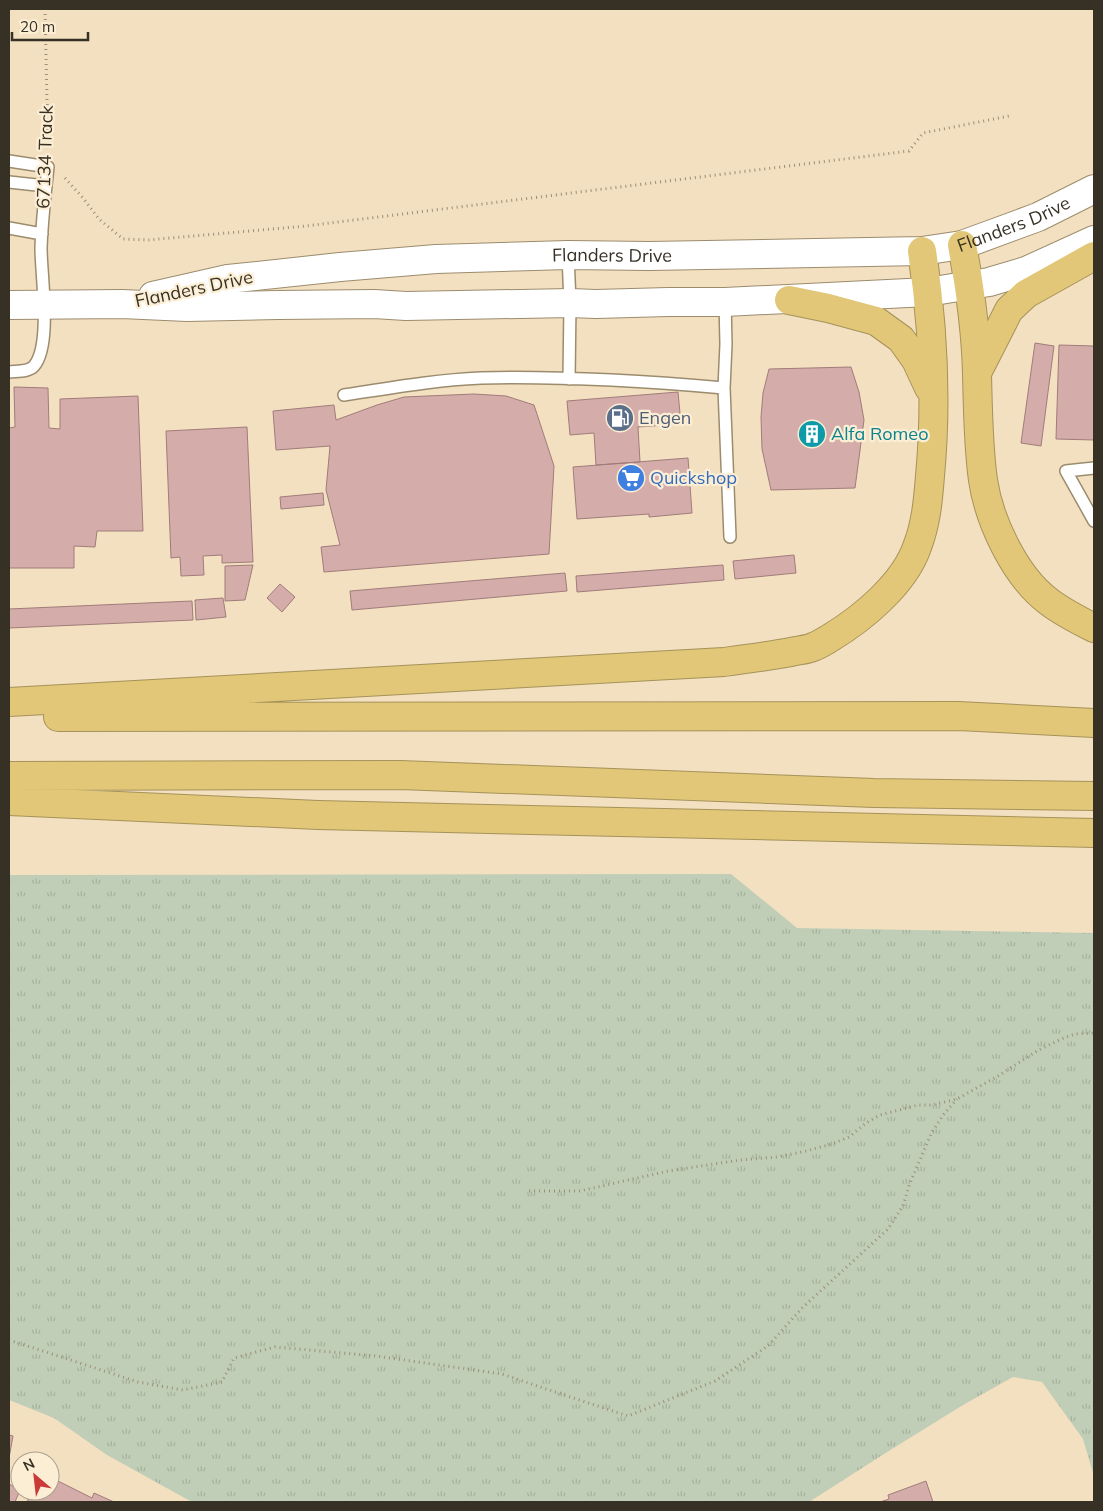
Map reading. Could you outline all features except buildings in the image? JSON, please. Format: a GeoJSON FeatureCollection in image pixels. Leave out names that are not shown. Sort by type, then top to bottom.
{"type":"FeatureCollection","features":[{"type":"Feature","properties":{"kind":"highway"},"geometry":{"type":"LineString","coordinates":[[962,246],[970,286],[977,373],[977,420],[983,481],[995,525],[1011,556],[1030,584],[1048,601],[1094,628]]}},
{"type":"Feature","properties":{"kind":"highway"},"geometry":{"type":"LineString","coordinates":[[9,702],[724,662],[764,657],[814,647],[847,627],[874,606],[896,582],[914,554],[926,518],[935,400],[928,292],[922,251]]}},
{"type":"Feature","properties":{"kind":"highway"},"geometry":{"type":"LineString","coordinates":[[977,373],[1009,310],[1026,294],[1094,256]]}},
{"type":"Feature","properties":{"kind":"highway"},"geometry":{"type":"LineString","coordinates":[[789,300],[876,321],[902,339],[916,360],[935,400]]}},
{"type":"Feature","properties":{"kind":"highway"},"geometry":{"type":"LineString","coordinates":[[9,717],[958,716],[1094,723]]}},
{"type":"Feature","properties":{"kind":"highway"},"geometry":{"type":"LineString","coordinates":[[9,776],[400,775],[874,793],[1094,796]]}},
{"type":"Feature","properties":{"kind":"highway"},"geometry":{"type":"LineString","coordinates":[[9,801],[318,815],[1094,833]]}},
{"type":"Feature","properties":{"kind":"street","name":"Flanders Drive"},"geometry":{"type":"LineString","coordinates":[[122,304],[228,278],[436,259],[568,255],[649,256],[922,251],[962,246],[1038,217],[1094,189]]}},
{"type":"Feature","properties":{"kind":"street","name":"Flanders Drive"},"geometry":{"type":"LineString","coordinates":[[9,305],[122,304],[187,307],[374,304],[406,306],[596,304],[789,300],[928,292],[989,282],[1026,271],[1094,240]]}},
{"type":"Feature","properties":{"kind":"lane"},"geometry":{"type":"LineString","coordinates":[[9,161],[48,166]]}},
{"type":"Feature","properties":{"kind":"lane","name":"67134 Track"},"geometry":{"type":"LineString","coordinates":[[9,372],[31,369],[36,365],[44,336],[42,234],[48,166]]}},
{"type":"Feature","properties":{"kind":"lane"},"geometry":{"type":"LineString","coordinates":[[9,182],[46,186]]}},
{"type":"Feature","properties":{"kind":"lane"},"geometry":{"type":"LineString","coordinates":[[9,228],[42,234]]}},
{"type":"Feature","properties":{"kind":"lane"},"geometry":{"type":"LineString","coordinates":[[568,255],[570,303],[569,379]]}},
{"type":"Feature","properties":{"kind":"lane"},"geometry":{"type":"LineString","coordinates":[[725,302],[724,388],[730,537]]}},
{"type":"Feature","properties":{"kind":"lane"},"geometry":{"type":"LineString","coordinates":[[344,395],[426,383],[479,378],[642,381],[724,388]]}},
{"type":"Feature","properties":{"kind":"lane"},"geometry":{"type":"LineString","coordinates":[[1094,468],[1066,471],[1094,521]]}},
{"type":"Feature","properties":{"kind":"path","name":"67134 Track"},"geometry":{"type":"LineString","coordinates":[[45,9],[48,166]]}},
{"type":"Feature","properties":{"kind":"path"},"geometry":{"type":"LineString","coordinates":[[48,166],[68,181],[99,219],[123,239],[148,240],[306,226],[909,151],[923,132],[1009,116]]}},
{"type":"Feature","properties":{"kind":"path"},"geometry":{"type":"LineString","coordinates":[[529,1191],[580,1191],[668,1170],[777,1157],[806,1151],[843,1140],[880,1114],[957,1099],[1037,1051],[1061,1039],[1075,1034],[1094,1033]]}},
{"type":"Feature","properties":{"kind":"path"},"geometry":{"type":"LineString","coordinates":[[9,1340],[138,1382],[184,1390],[222,1382],[234,1358],[275,1347],[376,1356],[502,1374],[628,1416],[715,1381],[768,1346],[802,1308],[888,1229],[903,1206],[910,1183],[932,1132],[957,1099]]}},
{"type":"Feature","properties":{"kind":"green space"},"geometry":{"type":"Polygon","coordinates":[[[731,874],[797,928],[1094,933],[1094,1476],[1083,1439],[1042,1382],[1013,1377],[963,1405],[809,1502],[192,1502],[107,1455],[54,1418],[9,1400],[9,875],[731,874]]]}},
{"type":"Feature","properties":{"kind":"place","name":"Engen"},"geometry":{"type":"Point","coordinates":[620,418]}},
{"type":"Feature","properties":{"kind":"place","name":"Alfa Romeo"},"geometry":{"type":"Point","coordinates":[812,434]}},
{"type":"Feature","properties":{"kind":"place","name":"Quickshop"},"geometry":{"type":"Point","coordinates":[631,478]}}]}
